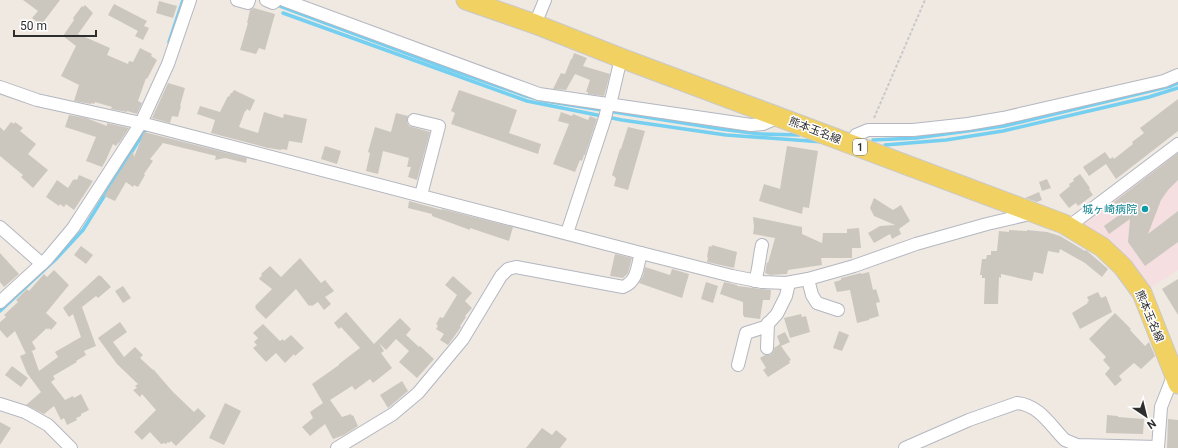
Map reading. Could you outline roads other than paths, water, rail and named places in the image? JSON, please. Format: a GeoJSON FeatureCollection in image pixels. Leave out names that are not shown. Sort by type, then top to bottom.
{"type":"FeatureCollection","features":[{"type":"Feature","properties":{"kind":"main road","name":"熊本玉名線"},"geometry":{"type":"LineString","coordinates":[[466,0],[535,24],[938,178],[1036,213],[1068,227],[1102,248],[1123,267],[1142,293],[1176,379]]}},
{"type":"Feature","properties":{"kind":"street"},"geometry":{"type":"LineString","coordinates":[[0,302],[42,264],[72,228],[141,123],[168,64],[190,0]]}},
{"type":"Feature","properties":{"kind":"street"},"geometry":{"type":"LineString","coordinates":[[237,0],[248,2],[249,0]]}},
{"type":"Feature","properties":{"kind":"street"},"geometry":{"type":"LineString","coordinates":[[266,0],[274,3],[277,0]]}},
{"type":"Feature","properties":{"kind":"street"},"geometry":{"type":"LineString","coordinates":[[284,0],[539,94],[608,109],[751,125],[763,124],[779,117]]}},
{"type":"Feature","properties":{"kind":"street"},"geometry":{"type":"LineString","coordinates":[[535,24],[545,0]]}},
{"type":"Feature","properties":{"kind":"street"},"geometry":{"type":"LineString","coordinates":[[567,233],[608,109],[622,58]]}},
{"type":"Feature","properties":{"kind":"street"},"geometry":{"type":"LineString","coordinates":[[851,144],[856,136],[868,130],[913,130],[968,124],[1003,118],[1164,81],[1178,75]]}},
{"type":"Feature","properties":{"kind":"street"},"geometry":{"type":"LineString","coordinates":[[1,87],[37,100],[141,123],[641,253],[762,282],[789,283],[854,266],[916,244],[986,224],[1036,213]]}},
{"type":"Feature","properties":{"kind":"street"},"geometry":{"type":"LineString","coordinates":[[414,120],[439,126],[421,195]]}},
{"type":"Feature","properties":{"kind":"street"},"geometry":{"type":"LineString","coordinates":[[1068,227],[1178,144]]}},
{"type":"Feature","properties":{"kind":"street"},"geometry":{"type":"LineString","coordinates":[[0,227],[42,264]]}},
{"type":"Feature","properties":{"kind":"street"},"geometry":{"type":"LineString","coordinates":[[755,281],[759,267],[758,261],[762,245]]}},
{"type":"Feature","properties":{"kind":"street"},"geometry":{"type":"LineString","coordinates":[[337,448],[393,414],[418,393],[463,340],[501,276],[508,269],[516,267],[623,287],[628,285],[634,278],[641,253]]}},
{"type":"Feature","properties":{"kind":"street"},"geometry":{"type":"LineString","coordinates":[[808,278],[812,295],[817,303],[838,310]]}},
{"type":"Feature","properties":{"kind":"street"},"geometry":{"type":"LineString","coordinates":[[738,365],[746,333],[765,327],[777,314],[786,296],[789,283]]}},
{"type":"Feature","properties":{"kind":"street"},"geometry":{"type":"LineString","coordinates":[[767,348],[768,323]]}},
{"type":"Feature","properties":{"kind":"street"},"geometry":{"type":"LineString","coordinates":[[905,448],[969,420],[1017,403],[1026,404],[1037,410],[1065,440],[1077,444],[1158,447],[1161,407],[1176,379]]}},
{"type":"Feature","properties":{"kind":"street"},"geometry":{"type":"LineString","coordinates":[[0,404],[25,412],[48,426],[71,448]]}},
{"type":"Feature","properties":{"kind":"waterway"},"geometry":{"type":"LineString","coordinates":[[169,42],[183,0]]}},
{"type":"Feature","properties":{"kind":"waterway"},"geometry":{"type":"LineString","coordinates":[[280,6],[446,68],[526,96],[545,101],[721,129],[760,134],[799,135]]}},
{"type":"Feature","properties":{"kind":"waterway"},"geometry":{"type":"LineString","coordinates":[[283,13],[527,101],[622,120],[726,135],[823,142]]}},
{"type":"Feature","properties":{"kind":"waterway"},"geometry":{"type":"LineString","coordinates":[[873,140],[916,138],[1004,126],[1171,86],[1178,83]]}},
{"type":"Feature","properties":{"kind":"waterway"},"geometry":{"type":"LineString","coordinates":[[885,145],[946,140],[1003,131],[1149,97],[1178,88]]}},
{"type":"Feature","properties":{"kind":"waterway"},"geometry":{"type":"LineString","coordinates":[[0,311],[56,259],[83,230],[146,129]]}},
{"type":"Feature","properties":{"kind":"place","name":"城ヶ崎病院"},"geometry":{"type":"Point","coordinates":[1145,209]}}]}
